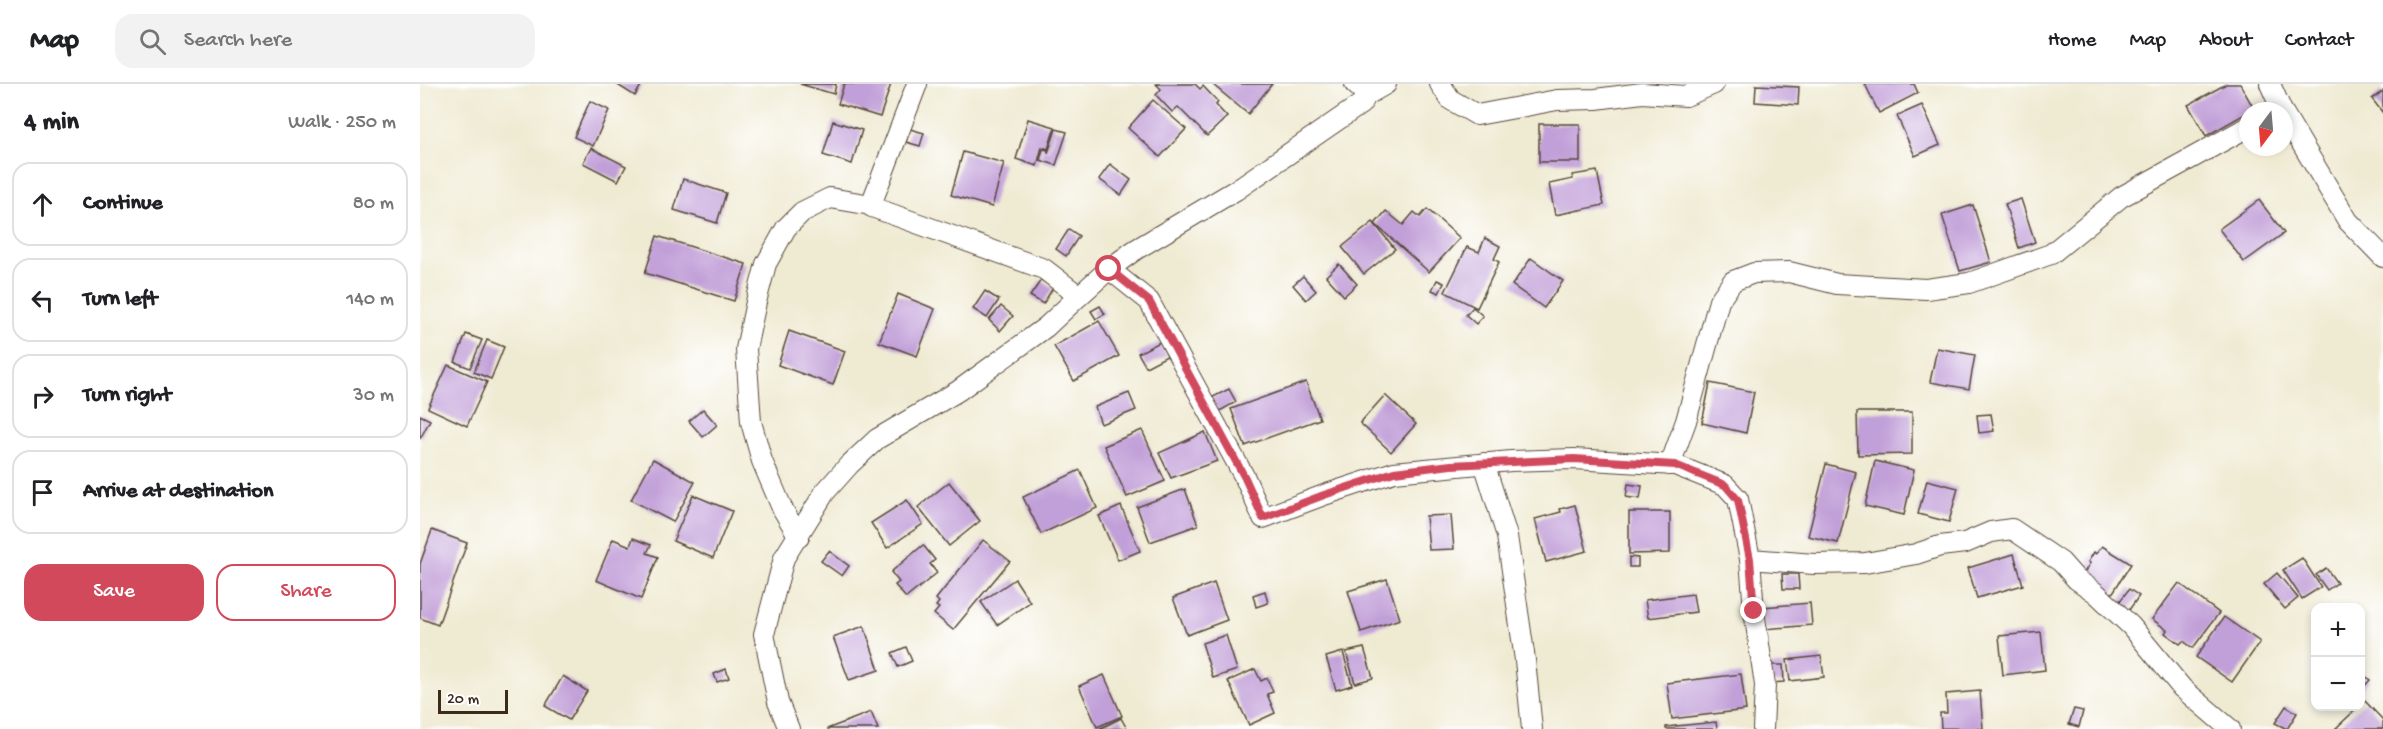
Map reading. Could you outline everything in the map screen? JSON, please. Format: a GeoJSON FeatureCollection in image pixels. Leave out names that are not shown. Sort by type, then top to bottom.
{"type":"FeatureCollection","features":[{"type":"Feature","properties":{"kind":"street"},"geometry":{"type":"LineString","coordinates":[[871,205],[917,84]]}},
{"type":"Feature","properties":{"kind":"street"},"geometry":{"type":"LineString","coordinates":[[789,729],[778,702],[764,634],[784,558],[825,492],[849,465],[877,439],[958,391],[1046,327],[1109,269],[1135,250],[1236,190],[1361,104],[1360,90],[1386,84]]}},
{"type":"Feature","properties":{"kind":"street"},"geometry":{"type":"LineString","coordinates":[[1440,84],[1451,100],[1477,115],[1557,100],[1596,99],[1642,93],[1686,96],[1714,84]]}},
{"type":"Feature","properties":{"kind":"street"},"geometry":{"type":"LineString","coordinates":[[2270,84],[2278,102]]}},
{"type":"Feature","properties":{"kind":"street"},"geometry":{"type":"LineString","coordinates":[[2293,130],[2348,221],[2383,257]]}},
{"type":"Feature","properties":{"kind":"street"},"geometry":{"type":"LineString","coordinates":[[1670,465],[1686,421],[1719,301],[1733,281],[1754,273],[1789,272],[1846,285],[1926,289],[1969,283],[2051,254],[2121,197],[2239,132]]}},
{"type":"Feature","properties":{"kind":"street"},"geometry":{"type":"LineString","coordinates":[[799,537],[782,508],[762,461],[751,422],[746,349],[766,264],[786,228],[802,212],[830,198],[871,205],[874,210],[1044,269],[1079,296]]}},
{"type":"Feature","properties":{"kind":"street"},"geometry":{"type":"LineString","coordinates":[[1109,269],[1149,301],[1245,478],[1263,518],[1394,472],[1484,463],[1574,459],[1670,465],[1725,485],[1738,500],[1750,559],[1754,611],[1765,685],[1763,729]]}},
{"type":"Feature","properties":{"kind":"street"},"geometry":{"type":"LineString","coordinates":[[1484,463],[1507,536],[1525,660],[1532,729]]}},
{"type":"Feature","properties":{"kind":"street"},"geometry":{"type":"LineString","coordinates":[[1750,559],[1814,564],[1865,563],[1916,554],[1940,546],[1965,543],[1991,532],[2012,530],[2061,562],[2076,579],[2110,606],[2131,626],[2182,688],[2230,729]]}},
{"type":"Feature","properties":{"kind":"building"},"geometry":{"type":"Polygon","coordinates":[[[616,84],[642,84],[635,96],[616,84]]]}},
{"type":"Feature","properties":{"kind":"building"},"geometry":{"type":"Polygon","coordinates":[[[800,84],[836,84],[834,94],[800,84]]]}},
{"type":"Feature","properties":{"kind":"building"},"geometry":{"type":"Polygon","coordinates":[[[844,84],[891,84],[880,117],[838,104],[844,84]]]}},
{"type":"Feature","properties":{"kind":"building"},"geometry":{"type":"Polygon","coordinates":[[[1156,84],[1195,84],[1200,89],[1203,86],[1218,102],[1216,105],[1227,117],[1207,136],[1178,107],[1172,112],[1156,95],[1161,89],[1156,84]]]}},
{"type":"Feature","properties":{"kind":"building"},"geometry":{"type":"Polygon","coordinates":[[[1212,84],[1272,84],[1248,114],[1212,84]]]}},
{"type":"Feature","properties":{"kind":"building"},"geometry":{"type":"Polygon","coordinates":[[[1865,84],[1914,84],[1918,93],[1879,113],[1865,84]]]}},
{"type":"Feature","properties":{"kind":"building"},"geometry":{"type":"Polygon","coordinates":[[[2226,84],[2240,84],[2250,102],[2239,102],[2239,117],[2206,136],[2188,105],[2226,84]]]}},
{"type":"Feature","properties":{"kind":"building"},"geometry":{"type":"Polygon","coordinates":[[[1756,85],[1799,87],[1798,105],[1755,102],[1756,85]]]}},
{"type":"Feature","properties":{"kind":"building"},"geometry":{"type":"Polygon","coordinates":[[[2383,91],[2383,113],[2372,99],[2383,91]]]}},
{"type":"Feature","properties":{"kind":"building"},"geometry":{"type":"Polygon","coordinates":[[[1153,100],[1186,129],[1160,157],[1128,128],[1153,100]]]}},
{"type":"Feature","properties":{"kind":"building"},"geometry":{"type":"Polygon","coordinates":[[[590,101],[609,110],[593,146],[574,137],[590,101]]]}},
{"type":"Feature","properties":{"kind":"building"},"geometry":{"type":"Polygon","coordinates":[[[1922,105],[1940,145],[1915,156],[1897,116],[1922,105]]]}},
{"type":"Feature","properties":{"kind":"building"},"geometry":{"type":"Polygon","coordinates":[[[1028,119],[1055,127],[1048,149],[1042,147],[1037,166],[1016,159],[1028,119]]]}},
{"type":"Feature","properties":{"kind":"building"},"geometry":{"type":"Polygon","coordinates":[[[833,121],[862,130],[852,164],[823,155],[833,121]]]}},
{"type":"Feature","properties":{"kind":"building"},"geometry":{"type":"Polygon","coordinates":[[[1539,124],[1580,124],[1580,162],[1539,162],[1539,124]]]}},
{"type":"Feature","properties":{"kind":"building"},"geometry":{"type":"Polygon","coordinates":[[[910,129],[924,133],[920,146],[906,142],[910,129]]]}},
{"type":"Feature","properties":{"kind":"building"},"geometry":{"type":"Polygon","coordinates":[[[1056,129],[1067,132],[1056,165],[1040,160],[1043,149],[1048,150],[1048,153],[1056,129]]]}},
{"type":"Feature","properties":{"kind":"building"},"geometry":{"type":"Polygon","coordinates":[[[591,148],[626,166],[618,181],[583,163],[591,148]]]}},
{"type":"Feature","properties":{"kind":"building"},"geometry":{"type":"Polygon","coordinates":[[[963,152],[1004,163],[992,207],[951,195],[963,152]]]}},
{"type":"Feature","properties":{"kind":"building"},"geometry":{"type":"Polygon","coordinates":[[[1110,164],[1131,180],[1121,195],[1099,179],[1110,164]]]}},
{"type":"Feature","properties":{"kind":"building"},"geometry":{"type":"Polygon","coordinates":[[[1597,171],[1604,205],[1555,215],[1549,184],[1573,179],[1572,175],[1597,171]]]}},
{"type":"Feature","properties":{"kind":"building"},"geometry":{"type":"Polygon","coordinates":[[[683,179],[726,193],[717,223],[674,210],[683,179]]]}},
{"type":"Feature","properties":{"kind":"building"},"geometry":{"type":"Polygon","coordinates":[[[2021,199],[2035,242],[2019,248],[2005,204],[2021,199]]]}},
{"type":"Feature","properties":{"kind":"building"},"geometry":{"type":"Polygon","coordinates":[[[2259,200],[2284,233],[2244,262],[2219,229],[2259,200]]]}},
{"type":"Feature","properties":{"kind":"building"},"geometry":{"type":"Polygon","coordinates":[[[1973,205],[1991,262],[1960,271],[1942,215],[1973,205]]]}},
{"type":"Feature","properties":{"kind":"building"},"geometry":{"type":"Polygon","coordinates":[[[1427,209],[1460,238],[1429,272],[1375,224],[1386,211],[1403,225],[1414,212],[1420,217],[1427,209]]]}},
{"type":"Feature","properties":{"kind":"building"},"geometry":{"type":"Polygon","coordinates":[[[1373,222],[1395,249],[1364,274],[1342,247],[1373,222]]]}},
{"type":"Feature","properties":{"kind":"building"},"geometry":{"type":"Polygon","coordinates":[[[1069,229],[1079,236],[1066,256],[1056,249],[1069,229]]]}},
{"type":"Feature","properties":{"kind":"building"},"geometry":{"type":"Polygon","coordinates":[[[657,236],[746,264],[734,301],[645,273],[657,236]]]}},
{"type":"Feature","properties":{"kind":"building"},"geometry":{"type":"Polygon","coordinates":[[[1485,238],[1500,246],[1494,259],[1499,262],[1477,308],[1445,292],[1467,247],[1479,252],[1485,238]]]}},
{"type":"Feature","properties":{"kind":"building"},"geometry":{"type":"Polygon","coordinates":[[[1531,258],[1563,281],[1544,308],[1512,285],[1531,258]]]}},
{"type":"Feature","properties":{"kind":"building"},"geometry":{"type":"Polygon","coordinates":[[[1339,264],[1357,284],[1344,296],[1326,276],[1339,264]]]}},
{"type":"Feature","properties":{"kind":"building"},"geometry":{"type":"Polygon","coordinates":[[[1303,276],[1316,291],[1306,300],[1293,285],[1303,276]]]}},
{"type":"Feature","properties":{"kind":"building"},"geometry":{"type":"Polygon","coordinates":[[[1041,280],[1053,288],[1043,304],[1030,296],[1041,280]]]}},
{"type":"Feature","properties":{"kind":"building"},"geometry":{"type":"Polygon","coordinates":[[[1437,280],[1444,283],[1439,293],[1432,290],[1437,280]]]}},
{"type":"Feature","properties":{"kind":"building"},"geometry":{"type":"Polygon","coordinates":[[[985,291],[999,300],[987,318],[973,309],[985,291]]]}},
{"type":"Feature","properties":{"kind":"building"},"geometry":{"type":"Polygon","coordinates":[[[898,294],[935,309],[917,356],[879,342],[898,294]]]}},
{"type":"Feature","properties":{"kind":"building"},"geometry":{"type":"Polygon","coordinates":[[[1001,306],[1013,316],[1000,331],[989,320],[1001,306]]]}},
{"type":"Feature","properties":{"kind":"building"},"geometry":{"type":"Polygon","coordinates":[[[1100,306],[1105,314],[1096,319],[1091,311],[1100,306]]]}},
{"type":"Feature","properties":{"kind":"building"},"geometry":{"type":"Polygon","coordinates":[[[1473,307],[1483,316],[1476,324],[1466,315],[1473,307]]]}},
{"type":"Feature","properties":{"kind":"building"},"geometry":{"type":"Polygon","coordinates":[[[1099,321],[1119,356],[1074,381],[1054,346],[1099,321]]]}},
{"type":"Feature","properties":{"kind":"building"},"geometry":{"type":"Polygon","coordinates":[[[789,331],[845,351],[833,385],[778,365],[789,331]]]}},
{"type":"Feature","properties":{"kind":"building"},"geometry":{"type":"Polygon","coordinates":[[[466,334],[482,340],[470,368],[455,362],[466,334]]]}},
{"type":"Feature","properties":{"kind":"building"},"geometry":{"type":"Polygon","coordinates":[[[487,340],[504,347],[491,379],[474,372],[487,340]]]}},
{"type":"Feature","properties":{"kind":"building"},"geometry":{"type":"Polygon","coordinates":[[[1160,342],[1167,356],[1146,367],[1138,353],[1160,342]]]}},
{"type":"Feature","properties":{"kind":"building"},"geometry":{"type":"Polygon","coordinates":[[[1937,348],[1975,355],[1969,389],[1930,382],[1937,348]]]}},
{"type":"Feature","properties":{"kind":"building"},"geometry":{"type":"Polygon","coordinates":[[[448,365],[487,382],[467,426],[428,408],[448,365]]]}},
{"type":"Feature","properties":{"kind":"building"},"geometry":{"type":"Polygon","coordinates":[[[1306,382],[1320,419],[1245,446],[1231,409],[1306,382]]]}},
{"type":"Feature","properties":{"kind":"building"},"geometry":{"type":"Polygon","coordinates":[[[1710,383],[1754,392],[1746,433],[1702,423],[1710,383]]]}},
{"type":"Feature","properties":{"kind":"building"},"geometry":{"type":"Polygon","coordinates":[[[1229,389],[1236,402],[1218,412],[1211,398],[1229,389]]]}},
{"type":"Feature","properties":{"kind":"building"},"geometry":{"type":"Polygon","coordinates":[[[1129,393],[1136,410],[1101,424],[1095,407],[1129,393]]]}},
{"type":"Feature","properties":{"kind":"building"},"geometry":{"type":"Polygon","coordinates":[[[1385,395],[1416,424],[1391,452],[1360,423],[1385,395]]]}},
{"type":"Feature","properties":{"kind":"building"},"geometry":{"type":"Polygon","coordinates":[[[703,409],[717,425],[703,437],[689,421],[703,409]]]}},
{"type":"Feature","properties":{"kind":"building"},"geometry":{"type":"Polygon","coordinates":[[[1857,412],[1912,412],[1912,454],[1858,455],[1857,412]]]}},
{"type":"Feature","properties":{"kind":"building"},"geometry":{"type":"Polygon","coordinates":[[[1991,414],[1994,431],[1979,433],[1977,415],[1991,414]]]}},
{"type":"Feature","properties":{"kind":"building"},"geometry":{"type":"Polygon","coordinates":[[[420,415],[430,420],[420,439],[420,415]]]}},
{"type":"Feature","properties":{"kind":"building"},"geometry":{"type":"Polygon","coordinates":[[[1142,430],[1165,481],[1127,497],[1104,446],[1142,430]]]}},
{"type":"Feature","properties":{"kind":"building"},"geometry":{"type":"Polygon","coordinates":[[[1205,432],[1217,461],[1171,478],[1159,453],[1205,432]]]}},
{"type":"Feature","properties":{"kind":"building"},"geometry":{"type":"Polygon","coordinates":[[[653,459],[695,482],[673,522],[631,500],[653,459]]]}},
{"type":"Feature","properties":{"kind":"building"},"geometry":{"type":"Polygon","coordinates":[[[1875,461],[1914,470],[1904,515],[1865,506],[1875,461]]]}},
{"type":"Feature","properties":{"kind":"building"},"geometry":{"type":"Polygon","coordinates":[[[1826,464],[1856,472],[1838,543],[1808,536],[1826,464]]]}},
{"type":"Feature","properties":{"kind":"building"},"geometry":{"type":"Polygon","coordinates":[[[1080,470],[1097,508],[1041,534],[1023,497],[1080,470]]]}},
{"type":"Feature","properties":{"kind":"building"},"geometry":{"type":"Polygon","coordinates":[[[1927,480],[1958,488],[1949,522],[1918,514],[1927,480]]]}},
{"type":"Feature","properties":{"kind":"building"},"geometry":{"type":"Polygon","coordinates":[[[949,482],[980,521],[949,546],[918,507],[949,482]]]}},
{"type":"Feature","properties":{"kind":"building"},"geometry":{"type":"Polygon","coordinates":[[[1628,484],[1642,486],[1640,499],[1626,497],[1628,484]]]}},
{"type":"Feature","properties":{"kind":"building"},"geometry":{"type":"Polygon","coordinates":[[[1185,489],[1198,525],[1150,542],[1137,507],[1185,489]]]}},
{"type":"Feature","properties":{"kind":"building"},"geometry":{"type":"Polygon","coordinates":[[[693,495],[732,511],[713,558],[673,541],[693,495]]]}},
{"type":"Feature","properties":{"kind":"building"},"geometry":{"type":"Polygon","coordinates":[[[907,500],[923,524],[887,548],[871,523],[907,500]]]}},
{"type":"Feature","properties":{"kind":"building"},"geometry":{"type":"Polygon","coordinates":[[[1575,505],[1587,551],[1546,562],[1535,519],[1561,512],[1560,509],[1575,505]]]}},
{"type":"Feature","properties":{"kind":"building"},"geometry":{"type":"Polygon","coordinates":[[[1121,506],[1140,551],[1118,560],[1099,516],[1121,506]]]}},
{"type":"Feature","properties":{"kind":"building"},"geometry":{"type":"Polygon","coordinates":[[[1629,512],[1670,512],[1670,553],[1629,554],[1629,512]]]}},
{"type":"Feature","properties":{"kind":"building"},"geometry":{"type":"Polygon","coordinates":[[[1451,515],[1454,549],[1429,550],[1426,516],[1451,515]]]}},
{"type":"Feature","properties":{"kind":"building"},"geometry":{"type":"Polygon","coordinates":[[[432,530],[467,543],[438,625],[420,618],[420,564],[432,530]]]}},
{"type":"Feature","properties":{"kind":"building"},"geometry":{"type":"Polygon","coordinates":[[[633,538],[651,545],[647,553],[658,557],[641,599],[596,580],[613,539],[630,546],[633,538]]]}},
{"type":"Feature","properties":{"kind":"building"},"geometry":{"type":"Polygon","coordinates":[[[983,540],[1010,561],[953,630],[934,614],[939,608],[936,606],[939,602],[936,599],[983,540]]]}},
{"type":"Feature","properties":{"kind":"building"},"geometry":{"type":"Polygon","coordinates":[[[923,545],[935,560],[930,564],[937,573],[906,598],[895,585],[899,582],[891,572],[923,545]]]}},
{"type":"Feature","properties":{"kind":"building"},"geometry":{"type":"Polygon","coordinates":[[[2102,546],[2131,564],[2112,594],[2082,576],[2094,552],[2096,554],[2102,546]]]}},
{"type":"Feature","properties":{"kind":"building"},"geometry":{"type":"Polygon","coordinates":[[[829,551],[849,566],[842,576],[821,561],[829,551]]]}},
{"type":"Feature","properties":{"kind":"building"},"geometry":{"type":"Polygon","coordinates":[[[2014,554],[2023,585],[1977,598],[1968,568],[2014,554]]]}},
{"type":"Feature","properties":{"kind":"building"},"geometry":{"type":"Polygon","coordinates":[[[1629,557],[1638,558],[1638,567],[1629,567],[1629,557]]]}},
{"type":"Feature","properties":{"kind":"building"},"geometry":{"type":"Polygon","coordinates":[[[2302,558],[2321,587],[2302,599],[2283,570],[2302,558]]]}},
{"type":"Feature","properties":{"kind":"building"},"geometry":{"type":"Polygon","coordinates":[[[2326,568],[2337,583],[2327,590],[2316,575],[2326,568]]]}},
{"type":"Feature","properties":{"kind":"building"},"geometry":{"type":"Polygon","coordinates":[[[2277,573],[2298,598],[2285,609],[2264,584],[2277,573]]]}},
{"type":"Feature","properties":{"kind":"building"},"geometry":{"type":"Polygon","coordinates":[[[1782,574],[1798,574],[1799,589],[1783,589],[1782,574]]]}},
{"type":"Feature","properties":{"kind":"building"},"geometry":{"type":"Polygon","coordinates":[[[1015,579],[1030,602],[997,625],[981,602],[1015,579]]]}},
{"type":"Feature","properties":{"kind":"building"},"geometry":{"type":"Polygon","coordinates":[[[1387,579],[1400,619],[1361,632],[1348,591],[1387,579]]]}},
{"type":"Feature","properties":{"kind":"building"},"geometry":{"type":"Polygon","coordinates":[[[1214,583],[1227,620],[1187,635],[1173,598],[1214,583]]]}},
{"type":"Feature","properties":{"kind":"building"},"geometry":{"type":"Polygon","coordinates":[[[2179,583],[2219,613],[2193,648],[2183,641],[2180,644],[2152,619],[2179,583]]]}},
{"type":"Feature","properties":{"kind":"building"},"geometry":{"type":"Polygon","coordinates":[[[2129,589],[2139,596],[2129,610],[2119,602],[2129,589]]]}},
{"type":"Feature","properties":{"kind":"building"},"geometry":{"type":"Polygon","coordinates":[[[1265,591],[1268,603],[1256,607],[1253,595],[1265,591]]]}},
{"type":"Feature","properties":{"kind":"building"},"geometry":{"type":"Polygon","coordinates":[[[1693,594],[1696,612],[1648,618],[1645,600],[1693,594]]]}},
{"type":"Feature","properties":{"kind":"building"},"geometry":{"type":"Polygon","coordinates":[[[1810,603],[1812,625],[1764,629],[1762,607],[1810,603]]]}},
{"type":"Feature","properties":{"kind":"building"},"geometry":{"type":"Polygon","coordinates":[[[2224,617],[2260,642],[2232,682],[2196,657],[2224,617]]]}},
{"type":"Feature","properties":{"kind":"building"},"geometry":{"type":"Polygon","coordinates":[[[864,626],[879,670],[849,680],[833,637],[864,626]]]}},
{"type":"Feature","properties":{"kind":"building"},"geometry":{"type":"Polygon","coordinates":[[[2041,632],[2045,670],[2003,675],[1999,636],[2041,632]]]}},
{"type":"Feature","properties":{"kind":"building"},"geometry":{"type":"Polygon","coordinates":[[[1226,635],[1237,670],[1213,678],[1202,643],[1226,635]]]}},
{"type":"Feature","properties":{"kind":"building"},"geometry":{"type":"Polygon","coordinates":[[[906,647],[912,661],[898,667],[892,653],[906,647]]]}},
{"type":"Feature","properties":{"kind":"building"},"geometry":{"type":"Polygon","coordinates":[[[1364,648],[1373,678],[1355,683],[1346,652],[1364,648]]]}},
{"type":"Feature","properties":{"kind":"building"},"geometry":{"type":"Polygon","coordinates":[[[1343,652],[1352,685],[1336,690],[1326,657],[1343,652]]]}},
{"type":"Feature","properties":{"kind":"building"},"geometry":{"type":"Polygon","coordinates":[[[1821,656],[1824,677],[1790,681],[1787,660],[1821,656]]]}},
{"type":"Feature","properties":{"kind":"building"},"geometry":{"type":"Polygon","coordinates":[[[1770,665],[1783,665],[1784,682],[1771,683],[1770,665]]]}},
{"type":"Feature","properties":{"kind":"building"},"geometry":{"type":"Polygon","coordinates":[[[726,669],[729,678],[717,682],[714,674],[726,669]]]}},
{"type":"Feature","properties":{"kind":"building"},"geometry":{"type":"Polygon","coordinates":[[[1255,669],[1261,681],[1267,678],[1273,692],[1267,694],[1275,713],[1249,725],[1228,681],[1255,669]]]}},
{"type":"Feature","properties":{"kind":"building"},"geometry":{"type":"Polygon","coordinates":[[[1741,674],[1746,710],[1672,719],[1667,683],[1741,674]]]}},
{"type":"Feature","properties":{"kind":"building"},"geometry":{"type":"Polygon","coordinates":[[[1104,675],[1122,716],[1097,727],[1079,686],[1104,675]]]}},
{"type":"Feature","properties":{"kind":"building"},"geometry":{"type":"Polygon","coordinates":[[[563,676],[587,691],[569,720],[545,706],[563,676]]]}},
{"type":"Feature","properties":{"kind":"building"},"geometry":{"type":"Polygon","coordinates":[[[2365,676],[2370,680],[2365,686],[2365,676]]]}},
{"type":"Feature","properties":{"kind":"building"},"geometry":{"type":"Polygon","coordinates":[[[1980,691],[1983,729],[1941,728],[1940,713],[1947,713],[1946,694],[1980,691]]]}},
{"type":"Feature","properties":{"kind":"building"},"geometry":{"type":"Polygon","coordinates":[[[2365,701],[2383,720],[2383,729],[2335,729],[2354,711],[2365,711],[2365,701]]]}},
{"type":"Feature","properties":{"kind":"building"},"geometry":{"type":"Polygon","coordinates":[[[2286,706],[2297,713],[2287,729],[2275,723],[2286,706]]]}},
{"type":"Feature","properties":{"kind":"building"},"geometry":{"type":"Polygon","coordinates":[[[2074,709],[2083,711],[2079,727],[2069,724],[2074,709]]]}},
{"type":"Feature","properties":{"kind":"building"},"geometry":{"type":"Polygon","coordinates":[[[871,712],[878,729],[827,729],[871,712]]]}},
{"type":"Feature","properties":{"kind":"building"},"geometry":{"type":"Polygon","coordinates":[[[1121,718],[1127,729],[1099,729],[1121,718]]]}},
{"type":"Feature","properties":{"kind":"building"},"geometry":{"type":"Polygon","coordinates":[[[1716,722],[1717,729],[1666,729],[1666,727],[1716,722]]]}},
{"type":"Feature","properties":{"kind":"route"},"geometry":{"type":"LineString","coordinates":[[1109,269],[1149,301],[1245,478],[1263,518],[1394,472],[1451,465],[1574,459],[1675,465],[1725,485],[1738,500],[1750,559],[1754,611]]}}]}
